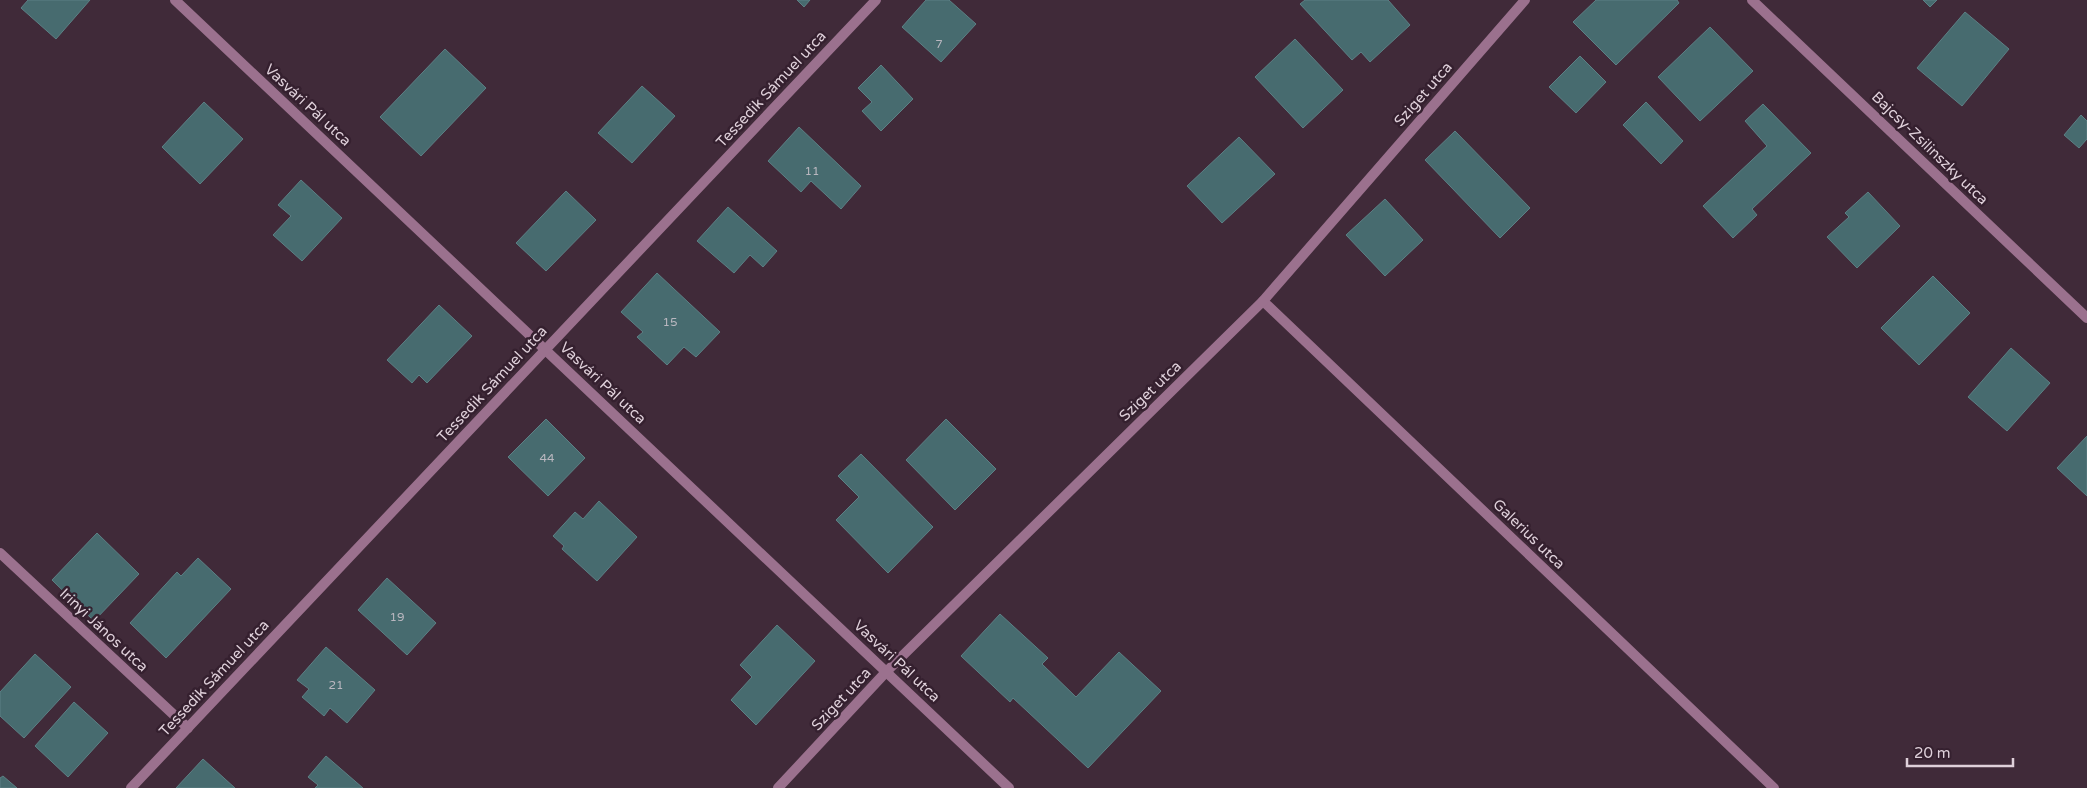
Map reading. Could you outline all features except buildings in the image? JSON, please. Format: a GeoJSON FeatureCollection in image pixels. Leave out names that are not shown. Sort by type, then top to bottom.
{"type":"FeatureCollection","features":[{"type":"Feature","properties":{"kind":"street","name":"Vasvári Pál utca"},"geometry":{"type":"LineString","coordinates":[[175,0],[1009,788]]}},
{"type":"Feature","properties":{"kind":"street","name":"Tessedik Sámuel utca"},"geometry":{"type":"LineString","coordinates":[[131,788],[876,0]]}},
{"type":"Feature","properties":{"kind":"street","name":"Sziget utca"},"geometry":{"type":"LineString","coordinates":[[778,788],[886,672],[1263,301],[1525,0]]}},
{"type":"Feature","properties":{"kind":"street","name":"Bajcsy-Zsilinszky utca"},"geometry":{"type":"LineString","coordinates":[[1752,0],[2087,318]]}},
{"type":"Feature","properties":{"kind":"street","name":"Galerius utca"},"geometry":{"type":"LineString","coordinates":[[1263,301],[1774,788]]}},
{"type":"Feature","properties":{"kind":"street","name":"Irinyi János utca"},"geometry":{"type":"LineString","coordinates":[[0,553],[188,728]]}}]}
